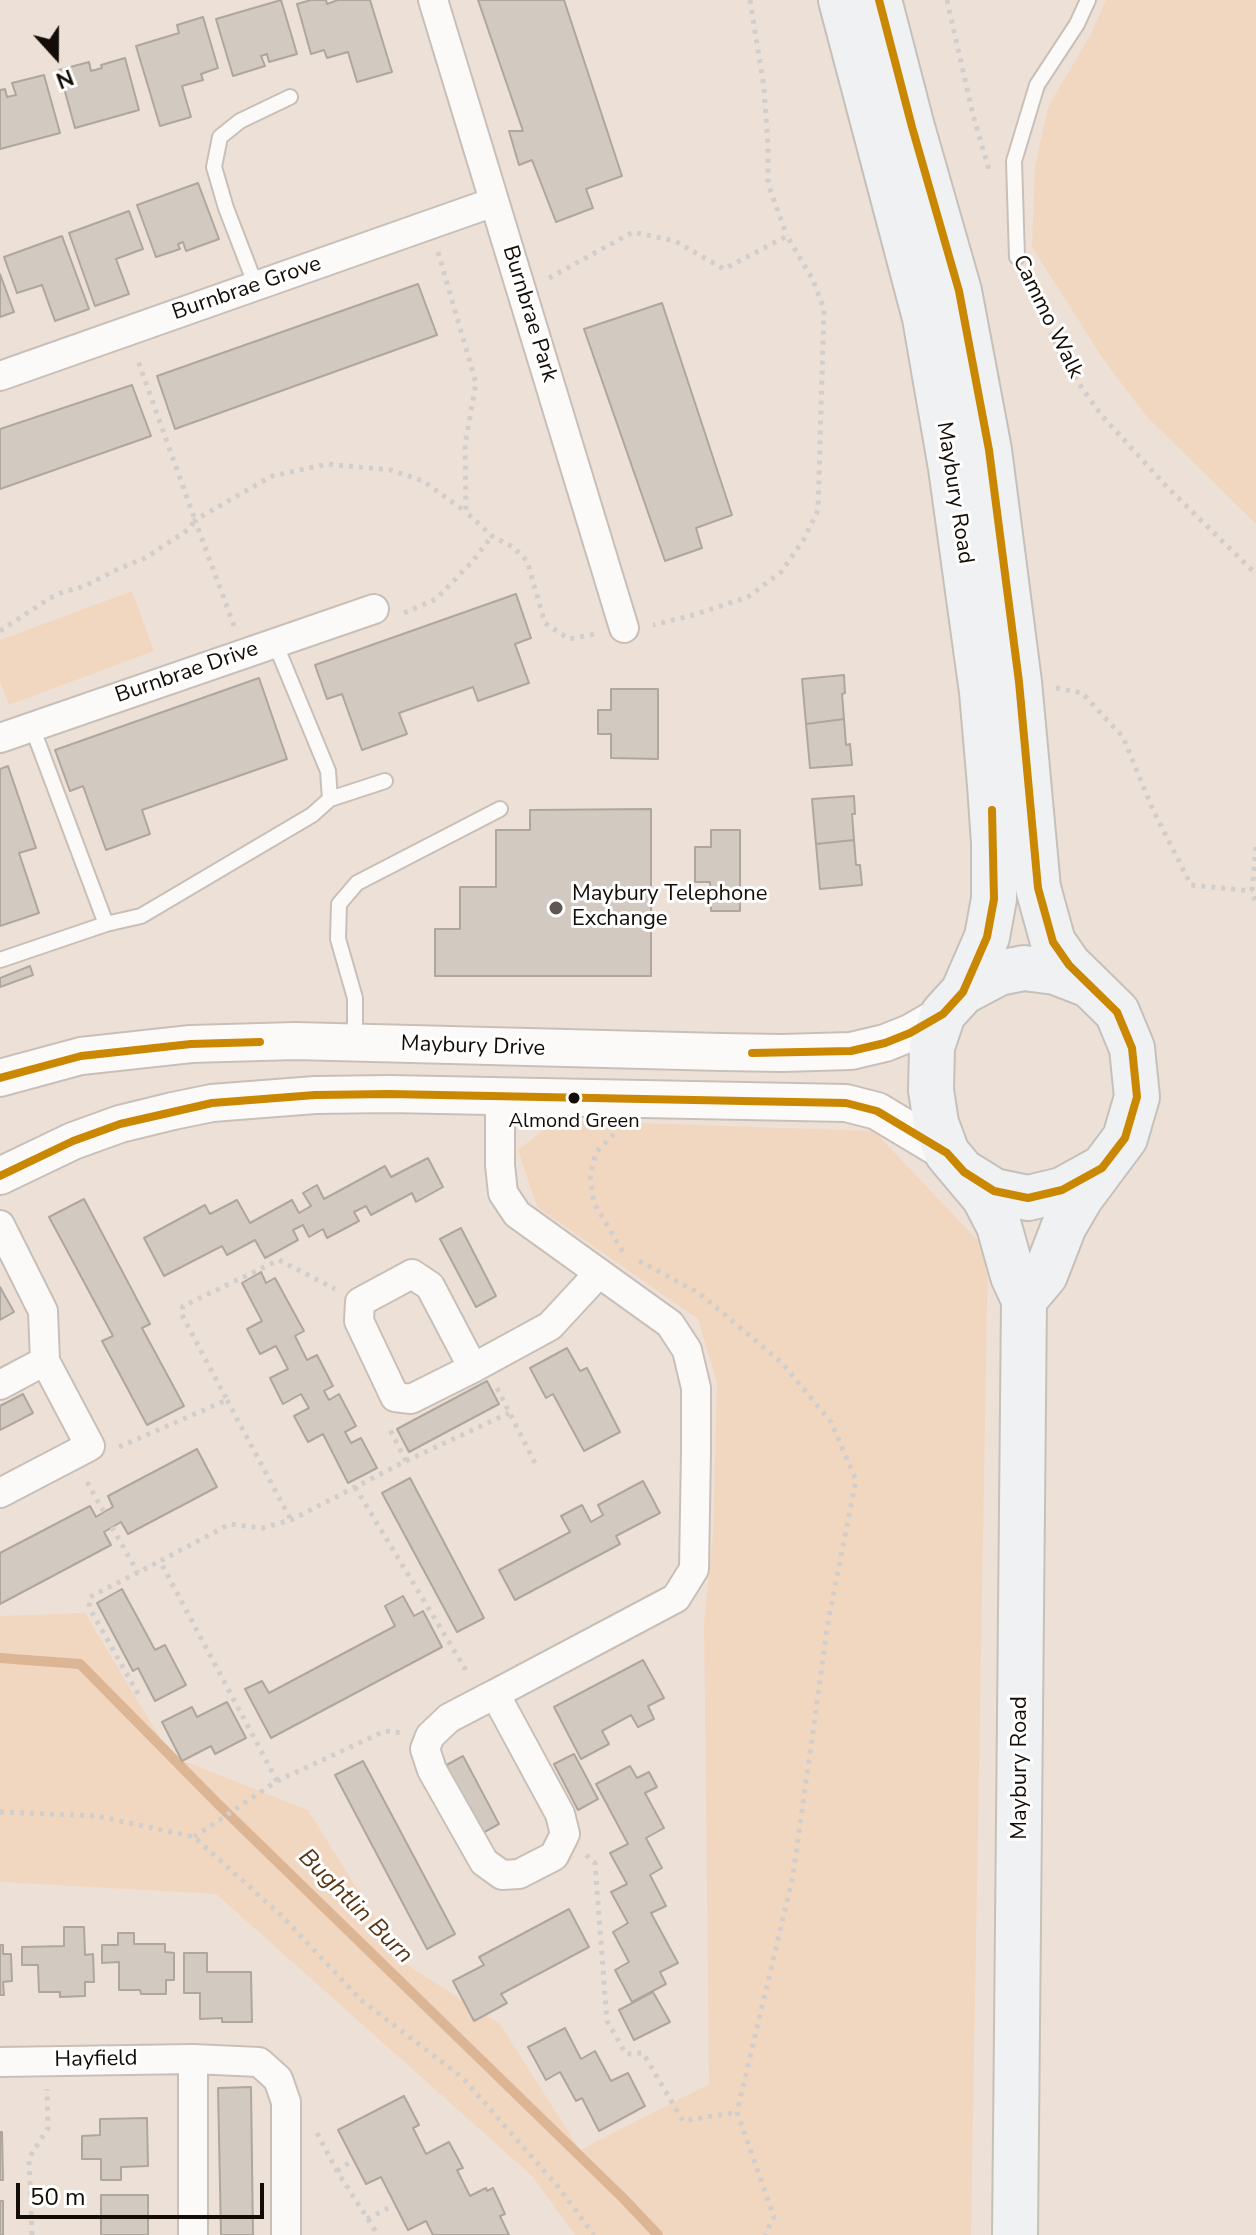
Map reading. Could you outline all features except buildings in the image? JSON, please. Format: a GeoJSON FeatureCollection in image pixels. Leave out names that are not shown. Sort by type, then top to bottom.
{"type":"FeatureCollection","features":[{"type":"Feature","properties":{"kind":"main road","name":"Maybury Road"},"geometry":{"type":"LineString","coordinates":[[841,0],[925,318],[951,468],[982,692],[994,843],[994,899],[987,937],[932,1047],[931,1090],[936,1123],[955,1163],[984,1197],[999,1226],[1008,1249],[1013,1276],[1024,1300],[1015,2235]]}},
{"type":"Feature","properties":{"kind":"main road","name":"Maybury Road"},"geometry":{"type":"LineString","coordinates":[[879,0],[959,291],[989,450],[1019,682],[1038,888],[1053,942],[1069,965],[1117,1012],[1132,1048],[1137,1097],[1125,1138],[1064,1226],[1045,1275],[1024,1300]]}},
{"type":"Feature","properties":{"kind":"main road","name":"Maybury Road"},"geometry":{"type":"LineString","coordinates":[[953,1003],[999,973],[1024,968],[1055,972],[1089,985]]}},
{"type":"Feature","properties":{"kind":"main road","name":"Maybury Road"},"geometry":{"type":"LineString","coordinates":[[955,1163],[994,1191],[1028,1198],[1062,1190],[1102,1168]]}},
{"type":"Feature","properties":{"kind":"street","name":"Burnbrae Park"},"geometry":{"type":"LineString","coordinates":[[433,0],[624,628]]}},
{"type":"Feature","properties":{"kind":"street","name":"Burnbrae Grove"},"geometry":{"type":"LineString","coordinates":[[0,376],[494,202]]}},
{"type":"Feature","properties":{"kind":"street","name":"Burnbrae Drive"},"geometry":{"type":"LineString","coordinates":[[0,738],[374,609]]}},
{"type":"Feature","properties":{"kind":"street","name":"Maybury Drive"},"geometry":{"type":"LineString","coordinates":[[0,1078],[81,1056],[191,1044],[295,1041],[752,1053],[851,1051],[910,1033],[953,1003]]}},
{"type":"Feature","properties":{"kind":"street"},"geometry":{"type":"LineString","coordinates":[[0,1176],[73,1141],[120,1124],[212,1103],[315,1095],[846,1103],[877,1111],[955,1163]]}},
{"type":"Feature","properties":{"kind":"street"},"geometry":{"type":"LineString","coordinates":[[489,1697],[560,1814],[565,1834],[554,1856],[519,1874],[502,1875],[484,1862],[432,1770],[425,1749],[430,1736],[449,1718],[676,1598],[694,1569],[696,1388],[687,1350],[670,1324],[517,1214],[503,1193],[500,1096]]}},
{"type":"Feature","properties":{"kind":"street"},"geometry":{"type":"LineString","coordinates":[[0,1225],[43,1311],[45,1361],[90,1446],[0,1493]]}},
{"type":"Feature","properties":{"kind":"street"},"geometry":{"type":"LineString","coordinates":[[479,1365],[430,1286],[412,1274],[360,1302],[359,1321],[395,1397],[411,1399],[479,1365],[550,1326],[599,1273]]}},
{"type":"Feature","properties":{"kind":"street"},"geometry":{"type":"LineString","coordinates":[[0,1385],[45,1361]]}},
{"type":"Feature","properties":{"kind":"street"},"geometry":{"type":"LineString","coordinates":[[193,2059],[193,2235]]}},
{"type":"Feature","properties":{"kind":"street","name":"Hayfield"},"geometry":{"type":"LineString","coordinates":[[0,2062],[193,2059],[259,2062],[278,2079],[286,2102]]}},
{"type":"Feature","properties":{"kind":"street"},"geometry":{"type":"LineString","coordinates":[[286,2102],[286,2235]]}},
{"type":"Feature","properties":{"kind":"lane"},"geometry":{"type":"LineString","coordinates":[[1017,257],[1014,161],[1037,85],[1077,24],[1088,0]]}},
{"type":"Feature","properties":{"kind":"lane"},"geometry":{"type":"LineString","coordinates":[[256,286],[214,167],[220,137],[240,121],[290,97]]}},
{"type":"Feature","properties":{"kind":"lane"},"geometry":{"type":"LineString","coordinates":[[275,643],[328,771],[330,799]]}},
{"type":"Feature","properties":{"kind":"lane"},"geometry":{"type":"LineString","coordinates":[[32,727],[106,924]]}},
{"type":"Feature","properties":{"kind":"lane"},"geometry":{"type":"LineString","coordinates":[[0,960],[106,924],[141,916],[312,815],[330,799],[385,781]]}},
{"type":"Feature","properties":{"kind":"lane"},"geometry":{"type":"LineString","coordinates":[[355,1043],[355,998],[338,939],[339,904],[357,883],[500,809]]}},
{"type":"Feature","properties":{"kind":"path"},"geometry":{"type":"LineString","coordinates":[[624,628],[646,627],[748,597],[781,572],[804,539],[818,510],[824,309],[813,280],[787,236],[768,184],[764,87],[750,0]]}},
{"type":"Feature","properties":{"kind":"path"},"geometry":{"type":"LineString","coordinates":[[947,0],[989,173]]}},
{"type":"Feature","properties":{"kind":"path"},"geometry":{"type":"LineString","coordinates":[[429,224],[476,383],[465,445],[466,512]]}},
{"type":"Feature","properties":{"kind":"path"},"geometry":{"type":"LineString","coordinates":[[522,293],[633,232],[675,241],[724,269],[787,236]]}},
{"type":"Feature","properties":{"kind":"path","name":"Cammo Walk"},"geometry":{"type":"LineString","coordinates":[[1017,257],[1061,355],[1084,391],[1168,488],[1256,574]]}},
{"type":"Feature","properties":{"kind":"path"},"geometry":{"type":"LineString","coordinates":[[127,331],[244,654]]}},
{"type":"Feature","properties":{"kind":"path"},"geometry":{"type":"LineString","coordinates":[[0,631],[50,598],[85,586],[145,558],[189,529],[195,520],[272,476],[327,464],[391,470],[423,481],[466,512],[492,536],[513,547],[527,561],[545,623],[569,639]]}},
{"type":"Feature","properties":{"kind":"path"},"geometry":{"type":"LineString","coordinates":[[374,609],[395,616],[436,599],[492,536]]}},
{"type":"Feature","properties":{"kind":"path"},"geometry":{"type":"LineString","coordinates":[[1019,682],[1082,693],[1123,737],[1153,810],[1191,885],[1252,891]]}},
{"type":"Feature","properties":{"kind":"path"},"geometry":{"type":"LineString","coordinates":[[1256,847],[1252,891],[1256,903]]}},
{"type":"Feature","properties":{"kind":"path"},"geometry":{"type":"LineString","coordinates":[[624,1252],[594,1203],[590,1176],[596,1152],[628,1119],[631,1099]]}},
{"type":"Feature","properties":{"kind":"path"},"geometry":{"type":"LineString","coordinates":[[636,1259],[699,1293],[782,1363],[831,1422],[856,1480],[828,1622],[793,1876],[737,2112],[774,2217],[765,2235]]}},
{"type":"Feature","properties":{"kind":"path"},"geometry":{"type":"LineString","coordinates":[[291,1520],[181,1313],[183,1306],[279,1260],[360,1302]]}},
{"type":"Feature","properties":{"kind":"path"},"geometry":{"type":"LineString","coordinates":[[479,1365],[537,1467]]}},
{"type":"Feature","properties":{"kind":"path"},"geometry":{"type":"LineString","coordinates":[[395,1397],[387,1425],[406,1461]]}},
{"type":"Feature","properties":{"kind":"path"},"geometry":{"type":"LineString","coordinates":[[90,1446],[122,1447],[227,1400]]}},
{"type":"Feature","properties":{"kind":"path"},"geometry":{"type":"LineString","coordinates":[[138,1694],[89,1607],[90,1597],[230,1524],[262,1528],[291,1520],[509,1413]]}},
{"type":"Feature","properties":{"kind":"path"},"geometry":{"type":"LineString","coordinates":[[355,1487],[489,1697]]}},
{"type":"Feature","properties":{"kind":"path"},"geometry":{"type":"LineString","coordinates":[[112,1527],[138,1573]]}},
{"type":"Feature","properties":{"kind":"path"},"geometry":{"type":"LineString","coordinates":[[160,1561],[277,1781]]}},
{"type":"Feature","properties":{"kind":"path"},"geometry":{"type":"LineString","coordinates":[[194,1837],[277,1781],[385,1731],[430,1736]]}},
{"type":"Feature","properties":{"kind":"path"},"geometry":{"type":"LineString","coordinates":[[0,1812],[97,1816],[194,1837],[281,1915],[361,2000],[463,2078],[559,2188],[594,2235]]}},
{"type":"Feature","properties":{"kind":"path"},"geometry":{"type":"LineString","coordinates":[[565,1834],[595,1863],[607,2021],[626,2054],[643,2053],[683,2121],[737,2112]]}},
{"type":"Feature","properties":{"kind":"path"},"geometry":{"type":"LineString","coordinates":[[32,2235],[29,2158],[48,2128],[47,2061]]}},
{"type":"Feature","properties":{"kind":"path"},"geometry":{"type":"LineString","coordinates":[[286,2102],[307,2103],[317,2133],[337,2171],[378,2235]]}},
{"type":"Feature","properties":{"kind":"path"},"geometry":{"type":"LineString","coordinates":[[337,2171],[352,2161]]}},
{"type":"Feature","properties":{"kind":"path"},"geometry":{"type":"LineString","coordinates":[[367,2219],[392,2206]]}},
{"type":"Feature","properties":{"kind":"shaded area"},"geometry":{"type":"Polygon","coordinates":[[[1106,0],[1256,0],[1256,524],[1146,416],[1103,359],[1032,247],[1035,165],[1049,105],[1092,32],[1106,0]]]}},
{"type":"Feature","properties":{"kind":"shaded area"},"geometry":{"type":"Polygon","coordinates":[[[132,591],[154,651],[9,705],[0,681],[0,640],[132,591]]]}},
{"type":"Feature","properties":{"kind":"shaded area"},"geometry":{"type":"Polygon","coordinates":[[[556,1120],[874,1131],[988,1251],[971,2235],[575,2235],[532,2176],[216,1894],[0,1882],[0,1616],[85,1613],[171,1756],[308,1810],[403,1962],[500,2024],[580,2150],[709,2084],[704,1623],[713,1533],[717,1383],[698,1319],[537,1207],[518,1150],[556,1120]]]}},
{"type":"Feature","properties":{"kind":"waterway","name":"Bughtlin Burn"},"geometry":{"type":"LineString","coordinates":[[0,1658],[80,1664],[218,1804],[658,2235]]}},
{"type":"Feature","properties":{"kind":"transit line"},"geometry":{"type":"LineString","coordinates":[[0,1176],[73,1141],[120,1124],[212,1103],[315,1095],[846,1103],[877,1111],[947,1153],[964,1172],[994,1191],[1028,1198],[1062,1190],[1102,1168],[1125,1138],[1137,1097],[1132,1048],[1117,1012],[1069,965],[1053,942],[1038,888],[1019,682],[989,450],[959,291],[879,0]]}},
{"type":"Feature","properties":{"kind":"transit line"},"geometry":{"type":"LineString","coordinates":[[752,1053],[851,1051],[910,1033],[943,1014],[963,992],[987,937],[994,899],[992,810]]}},
{"type":"Feature","properties":{"kind":"transit line"},"geometry":{"type":"LineString","coordinates":[[0,1078],[81,1056],[191,1044],[260,1042]]}},
{"type":"Feature","properties":{"kind":"place","name":"Maybury Telephone Exchange"},"geometry":{"type":"Point","coordinates":[556,908]}},
{"type":"Feature","properties":{"kind":"place","name":"Almond Green"},"geometry":{"type":"Point","coordinates":[574,1098]}}]}
